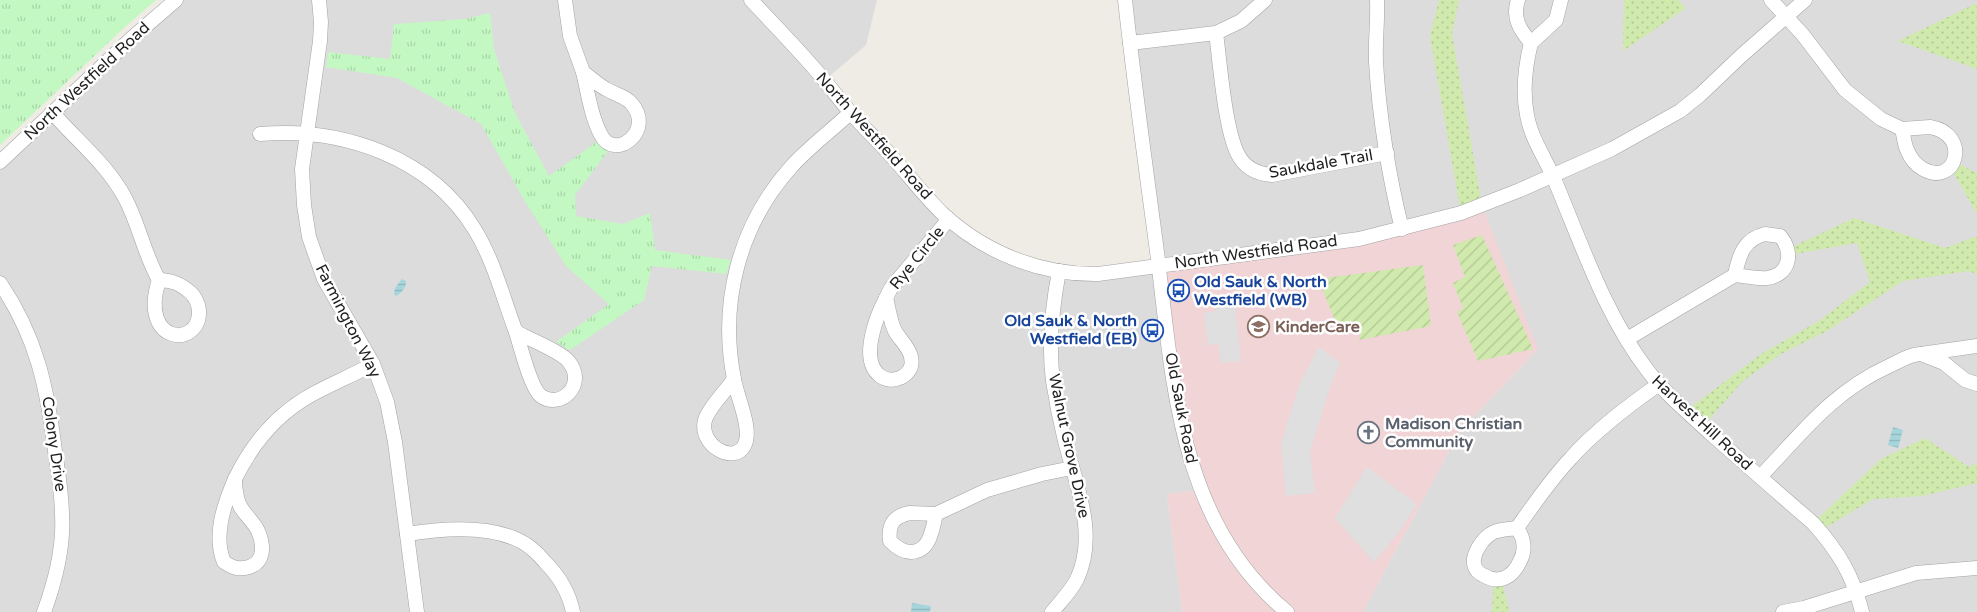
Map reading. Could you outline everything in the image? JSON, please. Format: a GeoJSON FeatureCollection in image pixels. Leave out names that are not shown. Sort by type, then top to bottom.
{"type":"FeatureCollection","features":[{"type":"Feature","properties":{"kind":"street","name":"North Westfield Road"},"geometry":{"type":"LineString","coordinates":[[0,162],[52,112],[176,0]]}},
{"type":"Feature","properties":{"kind":"street","name":"Farmington Way"},"geometry":{"type":"LineString","coordinates":[[319,0],[320,40],[302,169],[302,188],[309,237],[324,280],[373,364],[383,388],[390,414],[418,612]]}},
{"type":"Feature","properties":{"kind":"street"},"geometry":{"type":"LineString","coordinates":[[565,0],[570,36],[583,72],[592,112],[601,136],[605,141],[612,144],[628,143],[634,138],[639,128],[638,118],[632,103],[626,98],[602,87],[583,72]]}},
{"type":"Feature","properties":{"kind":"street","name":"North Westfield Road"},"geometry":{"type":"LineString","coordinates":[[751,0],[824,80],[850,113],[949,219],[976,240],[1025,264],[1059,271],[1098,274],[1359,238],[1461,213],[1612,149],[1680,112],[1805,0]]}},
{"type":"Feature","properties":{"kind":"street","name":"Old Sauk Road"},"geometry":{"type":"LineString","coordinates":[[1125,0],[1140,121],[1150,249],[1158,265],[1169,350],[1188,455],[1197,482],[1214,519],[1234,553],[1258,583],[1287,612]]}},
{"type":"Feature","properties":{"kind":"street"},"geometry":{"type":"LineString","coordinates":[[1130,43],[1216,33],[1241,20],[1265,0]]}},
{"type":"Feature","properties":{"kind":"street"},"geometry":{"type":"LineString","coordinates":[[1377,0],[1376,61],[1387,153],[1402,229]]}},
{"type":"Feature","properties":{"kind":"street"},"geometry":{"type":"LineString","coordinates":[[1518,0],[1516,7],[1519,27],[1531,43],[1556,20],[1561,0]]}},
{"type":"Feature","properties":{"kind":"street"},"geometry":{"type":"LineString","coordinates":[[1771,0],[1787,15],[1845,90],[1881,119],[1902,129]]}},
{"type":"Feature","properties":{"kind":"street","name":"Saukdale Trail"},"geometry":{"type":"LineString","coordinates":[[1216,33],[1231,135],[1240,158],[1249,168],[1261,174],[1272,175],[1387,153]]}},
{"type":"Feature","properties":{"kind":"street","name":"Harvest Hill Road"},"geometry":{"type":"LineString","coordinates":[[1531,43],[1524,86],[1526,115],[1602,292],[1627,339],[1648,371],[1671,397],[1813,523],[1827,538],[1848,572],[1862,612]]}},
{"type":"Feature","properties":{"kind":"street"},"geometry":{"type":"LineString","coordinates":[[52,112],[114,180],[136,220],[152,267],[159,280]]}},
{"type":"Feature","properties":{"kind":"street"},"geometry":{"type":"LineString","coordinates":[[734,380],[708,413],[704,423],[705,436],[712,446],[720,452],[734,452],[740,450],[745,444],[746,422],[734,380],[728,318],[732,287],[745,242],[769,196],[791,167],[850,113]]}},
{"type":"Feature","properties":{"kind":"street"},"geometry":{"type":"LineString","coordinates":[[260,134],[307,134],[358,144],[384,152],[411,166],[437,185],[453,200],[476,232],[495,273],[535,389],[540,396],[550,400],[559,399],[566,395],[573,387],[576,379],[570,363],[564,356],[516,332]]}},
{"type":"Feature","properties":{"kind":"street","name":"Rye Circle"},"geometry":{"type":"LineString","coordinates":[[886,298],[891,322],[912,359],[911,368],[900,379],[887,379],[879,376],[872,363],[871,341],[873,328],[886,298],[891,288],[949,219]]}},
{"type":"Feature","properties":{"kind":"street","name":"Walnut Grove Drive"},"geometry":{"type":"LineString","coordinates":[[1052,612],[1072,589],[1084,559],[1085,525],[1053,379],[1052,306],[1059,271]]}},
{"type":"Feature","properties":{"kind":"street"},"geometry":{"type":"LineString","coordinates":[[1627,339],[1735,275]]}},
{"type":"Feature","properties":{"kind":"street","name":"Colony Drive"},"geometry":{"type":"LineString","coordinates":[[0,284],[20,316],[44,378],[49,402],[62,516],[61,544],[56,572],[44,612]]}},
{"type":"Feature","properties":{"kind":"street"},"geometry":{"type":"LineString","coordinates":[[1760,477],[1808,425],[1846,390],[1874,373],[1909,356],[1977,346]]}},
{"type":"Feature","properties":{"kind":"street"},"geometry":{"type":"LineString","coordinates":[[1922,354],[1944,363],[1965,380],[1977,384]]}},
{"type":"Feature","properties":{"kind":"street"},"geometry":{"type":"LineString","coordinates":[[235,479],[236,497],[240,506],[258,530],[262,549],[261,559],[257,564],[240,569],[233,568],[224,562],[220,546],[224,509],[235,479],[255,444],[283,414],[310,396],[373,364]]}},
{"type":"Feature","properties":{"kind":"street"},"geometry":{"type":"LineString","coordinates":[[1517,528],[1570,458],[1636,400],[1659,384]]}},
{"type":"Feature","properties":{"kind":"street"},"geometry":{"type":"LineString","coordinates":[[936,514],[987,490],[1042,474],[1072,468]]}},
{"type":"Feature","properties":{"kind":"street"},"geometry":{"type":"LineString","coordinates":[[407,534],[461,529],[477,530],[497,534],[523,544],[531,548],[556,573],[567,594],[573,612]]}},
{"type":"Feature","properties":{"kind":"street"},"geometry":{"type":"LineString","coordinates":[[1783,612],[1856,593],[1916,573],[1977,568]]}},
{"type":"Feature","properties":{"kind":"shaded area"},"geometry":{"type":"Polygon","coordinates":[[[176,0],[877,0],[866,45],[825,80],[958,227],[1059,271],[1158,265],[1125,0],[1977,0],[1977,612],[1363,612],[1460,431],[1538,349],[1200,490],[1167,494],[1182,612],[0,612],[0,162],[176,0]]]}},
{"type":"Feature","properties":{"kind":"shaded area"},"geometry":{"type":"Polygon","coordinates":[[[1482,205],[1538,349],[1460,431],[1363,612],[1182,612],[1167,494],[1200,490],[1158,265],[1301,247],[1482,205]]]}},
{"type":"Feature","properties":{"kind":"shaded area"},"geometry":{"type":"Polygon","coordinates":[[[1224,297],[1224,300],[1234,299],[1241,361],[1221,363],[1218,344],[1208,345],[1204,313],[1216,311],[1215,298],[1224,297]]]}},
{"type":"Feature","properties":{"kind":"shaded area"},"geometry":{"type":"Polygon","coordinates":[[[1319,347],[1340,363],[1330,387],[1310,451],[1315,493],[1286,496],[1281,444],[1300,383],[1319,347]]]}},
{"type":"Feature","properties":{"kind":"shaded area"},"geometry":{"type":"Polygon","coordinates":[[[1367,467],[1417,504],[1399,532],[1374,562],[1335,518],[1367,467]]]}},
{"type":"Feature","properties":{"kind":"green space"},"geometry":{"type":"Polygon","coordinates":[[[0,0],[156,0],[0,145],[0,0]]]}},
{"type":"Feature","properties":{"kind":"green space"},"geometry":{"type":"Polygon","coordinates":[[[1439,0],[1459,0],[1452,34],[1482,205],[1461,213],[1430,36],[1439,0]]]}},
{"type":"Feature","properties":{"kind":"green space"},"geometry":{"type":"Polygon","coordinates":[[[1624,0],[1678,0],[1686,8],[1623,51],[1624,0]]]}},
{"type":"Feature","properties":{"kind":"green space"},"geometry":{"type":"Polygon","coordinates":[[[1977,3],[1977,69],[1898,41],[1977,3]]]}},
{"type":"Feature","properties":{"kind":"green space"},"geometry":{"type":"Polygon","coordinates":[[[490,13],[494,49],[515,113],[549,176],[598,141],[609,150],[575,195],[576,216],[623,224],[650,213],[655,250],[731,260],[726,274],[652,266],[644,300],[570,350],[556,342],[609,304],[566,266],[523,198],[481,124],[397,78],[326,67],[328,52],[390,59],[394,24],[465,19],[490,13]]]}},
{"type":"Feature","properties":{"kind":"green space"},"geometry":{"type":"Polygon","coordinates":[[[1953,161],[1977,173],[1977,214],[1950,167],[1953,161]]]}},
{"type":"Feature","properties":{"kind":"green space"},"geometry":{"type":"Polygon","coordinates":[[[1854,218],[1945,248],[1977,236],[1977,274],[1968,271],[1903,281],[1827,331],[1781,354],[1744,380],[1703,426],[1686,411],[1761,354],[1819,321],[1870,282],[1857,243],[1789,255],[1788,249],[1854,218]]]}},
{"type":"Feature","properties":{"kind":"green space"},"geometry":{"type":"Polygon","coordinates":[[[1482,235],[1533,349],[1478,361],[1457,312],[1463,308],[1453,283],[1465,277],[1453,245],[1482,235]]]}},
{"type":"Feature","properties":{"kind":"green space"},"geometry":{"type":"Polygon","coordinates":[[[1423,265],[1431,326],[1359,340],[1360,334],[1339,330],[1318,279],[1423,265]]]}},
{"type":"Feature","properties":{"kind":"green space"},"geometry":{"type":"Polygon","coordinates":[[[1925,438],[1969,467],[1977,463],[1977,483],[1922,496],[1873,499],[1820,531],[1813,523],[1881,459],[1925,438]]]}},
{"type":"Feature","properties":{"kind":"green space"},"geometry":{"type":"Polygon","coordinates":[[[1502,579],[1509,612],[1492,612],[1494,580],[1502,579]]]}},
{"type":"Feature","properties":{"kind":"water"},"geometry":{"type":"Polygon","coordinates":[[[402,279],[406,281],[406,285],[402,292],[396,296],[394,294],[395,288],[402,279]]]}},
{"type":"Feature","properties":{"kind":"water"},"geometry":{"type":"Polygon","coordinates":[[[1893,427],[1903,430],[1898,448],[1888,445],[1893,427]]]}},
{"type":"Feature","properties":{"kind":"water"},"geometry":{"type":"Polygon","coordinates":[[[912,603],[931,606],[930,612],[911,612],[912,603]]]}},
{"type":"Feature","properties":{"kind":"place","name":"Old Sauk & North Westfield (WB)"},"geometry":{"type":"Point","coordinates":[1178,291]}},
{"type":"Feature","properties":{"kind":"place","name":"KinderCare"},"geometry":{"type":"Point","coordinates":[1259,327]}},
{"type":"Feature","properties":{"kind":"place","name":"Old Sauk & North Westfield (EB)"},"geometry":{"type":"Point","coordinates":[1153,330]}},
{"type":"Feature","properties":{"kind":"place","name":"Madison Christian Community"},"geometry":{"type":"Point","coordinates":[1369,433]}}]}
